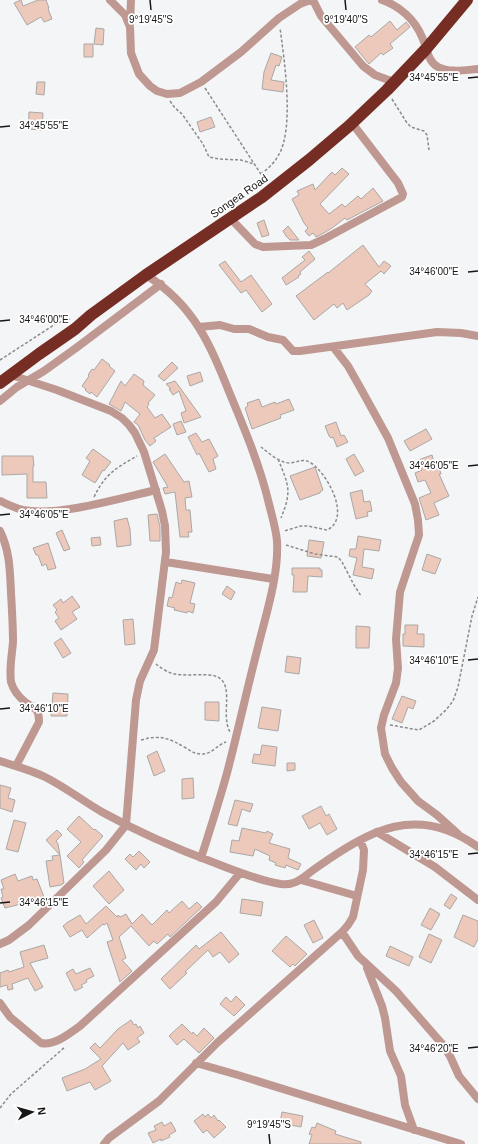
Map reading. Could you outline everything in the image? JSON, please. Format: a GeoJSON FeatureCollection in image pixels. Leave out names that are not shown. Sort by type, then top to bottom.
{"type":"FeatureCollection","features":[{"type":"Feature","properties":{"kind":"highway","name":"Songea Road"},"geometry":{"type":"LineString","coordinates":[[0,383],[146,275],[272,190],[352,123],[391,86],[426,49],[467,0]]}},
{"type":"Feature","properties":{"kind":"street"},"geometry":{"type":"LineString","coordinates":[[110,0],[125,14],[130,27]]}},
{"type":"Feature","properties":{"kind":"street"},"geometry":{"type":"LineString","coordinates":[[131,0],[131,54],[139,74],[157,91],[167,94],[180,93],[201,82],[241,52],[278,18],[300,4],[312,0],[321,16],[364,66],[391,86]]}},
{"type":"Feature","properties":{"kind":"street"},"geometry":{"type":"LineString","coordinates":[[382,0],[391,3],[407,15],[422,37],[430,59],[437,66],[448,70],[478,69]]}},
{"type":"Feature","properties":{"kind":"street"},"geometry":{"type":"LineString","coordinates":[[231,218],[255,244],[263,247],[311,244],[324,239],[402,197],[403,194],[398,183],[352,123]]}},
{"type":"Feature","properties":{"kind":"street"},"geometry":{"type":"LineString","coordinates":[[146,275],[167,289],[186,310],[199,327],[212,350],[248,438],[264,485],[277,542],[276,567],[227,774],[201,858]]}},
{"type":"Feature","properties":{"kind":"street"},"geometry":{"type":"LineString","coordinates":[[0,401],[26,380],[44,371],[76,348],[161,284]]}},
{"type":"Feature","properties":{"kind":"street"},"geometry":{"type":"LineString","coordinates":[[199,327],[220,325],[234,329],[249,329],[268,337],[283,340],[294,351],[334,348],[437,332],[461,333],[478,336]]}},
{"type":"Feature","properties":{"kind":"street"},"geometry":{"type":"LineString","coordinates":[[334,348],[348,366],[388,438],[415,504],[418,520],[419,535],[400,592],[396,631],[398,668],[396,683],[382,724],[382,739],[385,754],[395,773],[418,801],[438,814],[458,834],[478,847]]}},
{"type":"Feature","properties":{"kind":"street"},"geometry":{"type":"LineString","coordinates":[[0,944],[9,940],[29,925],[106,850],[126,825],[134,722],[138,694],[140,681],[154,650],[166,562],[165,526],[156,490],[144,452],[135,433],[129,425],[122,418],[111,411],[58,390],[11,375]]}},
{"type":"Feature","properties":{"kind":"street"},"geometry":{"type":"LineString","coordinates":[[0,501],[24,510],[58,510],[156,490]]}},
{"type":"Feature","properties":{"kind":"street"},"geometry":{"type":"LineString","coordinates":[[0,531],[5,540],[8,551],[10,571],[13,623],[10,668],[12,684],[15,692],[25,702],[35,708],[39,714],[39,722],[16,766]]}},
{"type":"Feature","properties":{"kind":"street"},"geometry":{"type":"LineString","coordinates":[[166,562],[273,579]]}},
{"type":"Feature","properties":{"kind":"street"},"geometry":{"type":"LineString","coordinates":[[0,761],[45,777],[126,825],[201,858],[240,873],[282,884],[293,884],[301,880],[315,869],[360,840],[392,827],[421,824],[437,827],[458,834]]}},
{"type":"Feature","properties":{"kind":"street"},"geometry":{"type":"LineString","coordinates":[[377,832],[435,867],[478,900]]}},
{"type":"Feature","properties":{"kind":"street"},"geometry":{"type":"LineString","coordinates":[[104,1144],[109,1138],[159,1101],[217,1043],[348,925],[353,916],[363,870],[364,850],[360,840]]}},
{"type":"Feature","properties":{"kind":"street"},"geometry":{"type":"LineString","coordinates":[[0,1003],[10,1017],[41,1043],[45,1044],[58,1040],[80,1026],[216,902],[240,873]]}},
{"type":"Feature","properties":{"kind":"street"},"geometry":{"type":"LineString","coordinates":[[301,880],[357,896]]}},
{"type":"Feature","properties":{"kind":"street"},"geometry":{"type":"LineString","coordinates":[[342,932],[350,946],[366,966],[396,991],[443,1045],[459,1076],[478,1099]]}},
{"type":"Feature","properties":{"kind":"street"},"geometry":{"type":"LineString","coordinates":[[366,966],[382,1006],[390,1051],[401,1076],[405,1105],[414,1130]]}},
{"type":"Feature","properties":{"kind":"street"},"geometry":{"type":"LineString","coordinates":[[196,1064],[245,1077],[461,1144]]}},
{"type":"Feature","properties":{"kind":"path"},"geometry":{"type":"LineString","coordinates":[[261,174],[271,166],[279,156],[283,145],[285,131],[287,101],[286,71],[278,18]]}},
{"type":"Feature","properties":{"kind":"path"},"geometry":{"type":"LineString","coordinates":[[201,82],[272,190]]}},
{"type":"Feature","properties":{"kind":"path"},"geometry":{"type":"LineString","coordinates":[[391,86],[407,123],[412,127],[424,131],[427,135],[429,150]]}},
{"type":"Feature","properties":{"kind":"path"},"geometry":{"type":"LineString","coordinates":[[167,94],[172,105],[182,114],[203,144],[209,157],[241,160],[254,164]]}},
{"type":"Feature","properties":{"kind":"path"},"geometry":{"type":"LineString","coordinates":[[0,360],[57,323],[67,319],[72,319]]}},
{"type":"Feature","properties":{"kind":"path"},"geometry":{"type":"LineString","coordinates":[[248,438],[278,459],[290,463],[306,460],[315,466],[326,480],[338,505],[339,514],[337,520],[330,529],[327,530],[301,526],[289,531],[275,530],[289,493],[288,485],[278,459]]}},
{"type":"Feature","properties":{"kind":"path"},"geometry":{"type":"LineString","coordinates":[[91,504],[107,476],[118,467],[144,452]]}},
{"type":"Feature","properties":{"kind":"path"},"geometry":{"type":"LineString","coordinates":[[277,542],[315,554],[338,557],[346,568],[361,596]]}},
{"type":"Feature","properties":{"kind":"path"},"geometry":{"type":"LineString","coordinates":[[382,724],[419,730],[434,721],[453,701],[461,674],[472,616],[478,597]]}},
{"type":"Feature","properties":{"kind":"path"},"geometry":{"type":"LineString","coordinates":[[133,743],[149,738],[160,737],[170,739],[192,752],[200,754],[210,752],[223,743],[234,741],[228,730],[226,687],[221,678],[210,675],[174,674],[150,661]]}},
{"type":"Feature","properties":{"kind":"path"},"geometry":{"type":"LineString","coordinates":[[0,1108],[11,1094],[65,1047],[67,1035]]}},
{"type":"Feature","properties":{"kind":"building"},"geometry":{"type":"Polygon","coordinates":[[[21,0],[23,6],[38,0],[46,0],[52,19],[44,22],[41,17],[27,25],[14,3],[21,0]]]}},
{"type":"Feature","properties":{"kind":"building"},"geometry":{"type":"Polygon","coordinates":[[[390,21],[397,30],[406,22],[410,27],[390,44],[393,48],[383,55],[381,53],[369,64],[355,47],[369,35],[371,37],[390,21]]]}},
{"type":"Feature","properties":{"kind":"building"},"geometry":{"type":"Polygon","coordinates":[[[96,28],[104,29],[103,45],[94,44],[96,28]]]}},
{"type":"Feature","properties":{"kind":"building"},"geometry":{"type":"Polygon","coordinates":[[[84,44],[93,44],[93,57],[84,57],[84,44]]]}},
{"type":"Feature","properties":{"kind":"building"},"geometry":{"type":"Polygon","coordinates":[[[271,53],[282,57],[279,66],[276,65],[271,80],[284,82],[283,92],[262,89],[264,72],[271,53]]]}},
{"type":"Feature","properties":{"kind":"building"},"geometry":{"type":"Polygon","coordinates":[[[37,82],[45,82],[44,95],[36,94],[37,82]]]}},
{"type":"Feature","properties":{"kind":"building"},"geometry":{"type":"Polygon","coordinates":[[[29,112],[43,113],[42,130],[28,129],[29,112]]]}},
{"type":"Feature","properties":{"kind":"building"},"geometry":{"type":"Polygon","coordinates":[[[211,117],[215,127],[200,132],[197,122],[211,117]]]}},
{"type":"Feature","properties":{"kind":"building"},"geometry":{"type":"Polygon","coordinates":[[[342,168],[349,174],[320,204],[329,214],[342,204],[345,207],[358,196],[361,199],[373,188],[383,201],[347,220],[345,218],[332,228],[316,237],[313,233],[309,236],[305,231],[308,228],[292,199],[299,195],[297,191],[313,184],[315,190],[332,172],[335,175],[342,168]]]}},
{"type":"Feature","properties":{"kind":"building"},"geometry":{"type":"Polygon","coordinates":[[[264,220],[269,235],[262,237],[257,223],[264,220]]]}},
{"type":"Feature","properties":{"kind":"building"},"geometry":{"type":"Polygon","coordinates":[[[288,226],[299,240],[290,240],[286,236],[283,231],[288,226]]]}},
{"type":"Feature","properties":{"kind":"building"},"geometry":{"type":"Polygon","coordinates":[[[363,245],[379,267],[384,261],[391,266],[384,274],[381,271],[365,284],[372,291],[369,295],[347,310],[343,303],[337,308],[334,304],[314,320],[296,296],[363,245]]]}},
{"type":"Feature","properties":{"kind":"building"},"geometry":{"type":"Polygon","coordinates":[[[309,251],[315,259],[300,272],[301,274],[298,276],[299,277],[286,285],[282,278],[305,260],[302,257],[309,251]]]}},
{"type":"Feature","properties":{"kind":"building"},"geometry":{"type":"Polygon","coordinates":[[[225,261],[241,282],[251,275],[272,304],[262,312],[246,290],[241,293],[219,265],[225,261]]]}},
{"type":"Feature","properties":{"kind":"building"},"geometry":{"type":"Polygon","coordinates":[[[102,359],[115,371],[97,397],[91,392],[90,394],[82,386],[92,369],[94,370],[102,359]]]}},
{"type":"Feature","properties":{"kind":"building"},"geometry":{"type":"Polygon","coordinates":[[[172,362],[178,368],[164,381],[158,376],[172,362]]]}},
{"type":"Feature","properties":{"kind":"building"},"geometry":{"type":"Polygon","coordinates":[[[200,372],[203,381],[190,386],[187,376],[200,372]]]}},
{"type":"Feature","properties":{"kind":"building"},"geometry":{"type":"Polygon","coordinates":[[[134,374],[144,381],[143,385],[155,395],[148,403],[149,404],[147,407],[155,418],[162,414],[171,427],[154,438],[156,441],[150,446],[145,440],[138,425],[134,422],[140,414],[125,402],[121,411],[109,404],[121,381],[125,386],[134,374]]]}},
{"type":"Feature","properties":{"kind":"building"},"geometry":{"type":"Polygon","coordinates":[[[175,381],[201,417],[184,423],[181,413],[186,411],[179,391],[173,395],[169,389],[171,389],[166,384],[175,381]]]}},
{"type":"Feature","properties":{"kind":"building"},"geometry":{"type":"Polygon","coordinates":[[[259,399],[262,407],[289,399],[294,410],[280,415],[281,418],[252,429],[245,408],[248,406],[247,403],[259,399]]]}},
{"type":"Feature","properties":{"kind":"building"},"geometry":{"type":"Polygon","coordinates":[[[181,421],[186,432],[177,435],[173,424],[181,421]]]}},
{"type":"Feature","properties":{"kind":"building"},"geometry":{"type":"Polygon","coordinates":[[[336,422],[341,436],[344,435],[348,442],[337,447],[333,437],[331,438],[329,436],[325,426],[336,422]]]}},
{"type":"Feature","properties":{"kind":"building"},"geometry":{"type":"Polygon","coordinates":[[[426,429],[432,439],[410,451],[404,441],[426,429]]]}},
{"type":"Feature","properties":{"kind":"building"},"geometry":{"type":"Polygon","coordinates":[[[196,433],[202,442],[209,439],[218,456],[213,459],[216,469],[209,472],[199,453],[197,455],[188,437],[196,433]]]}},
{"type":"Feature","properties":{"kind":"building"},"geometry":{"type":"Polygon","coordinates":[[[93,449],[111,462],[104,471],[103,470],[95,483],[82,475],[90,461],[86,458],[93,449]]]}},
{"type":"Feature","properties":{"kind":"building"},"geometry":{"type":"Polygon","coordinates":[[[165,454],[184,482],[189,481],[192,497],[185,498],[186,510],[190,510],[192,532],[188,532],[189,537],[180,537],[175,492],[165,494],[163,488],[168,487],[153,462],[165,454]]]}},
{"type":"Feature","properties":{"kind":"building"},"geometry":{"type":"Polygon","coordinates":[[[354,454],[364,471],[355,476],[346,459],[354,454]]]}},
{"type":"Feature","properties":{"kind":"building"},"geometry":{"type":"Polygon","coordinates":[[[432,455],[435,465],[438,464],[441,474],[439,474],[449,496],[434,503],[439,515],[426,520],[419,498],[431,493],[425,480],[418,482],[415,473],[422,470],[418,460],[432,455]]]}},
{"type":"Feature","properties":{"kind":"building"},"geometry":{"type":"Polygon","coordinates":[[[2,456],[33,456],[33,482],[46,482],[47,498],[27,498],[27,474],[2,475],[2,456]]]}},
{"type":"Feature","properties":{"kind":"building"},"geometry":{"type":"Polygon","coordinates":[[[315,467],[323,490],[320,493],[300,500],[290,476],[315,467]]]}},
{"type":"Feature","properties":{"kind":"building"},"geometry":{"type":"Polygon","coordinates":[[[362,490],[364,502],[370,501],[372,511],[367,512],[368,516],[356,519],[350,493],[362,490]]]}},
{"type":"Feature","properties":{"kind":"building"},"geometry":{"type":"Polygon","coordinates":[[[157,514],[160,527],[160,541],[150,541],[148,515],[157,514]]]}},
{"type":"Feature","properties":{"kind":"building"},"geometry":{"type":"Polygon","coordinates":[[[127,518],[130,529],[131,545],[117,547],[114,521],[127,518]]]}},
{"type":"Feature","properties":{"kind":"building"},"geometry":{"type":"Polygon","coordinates":[[[62,530],[70,549],[64,551],[56,533],[62,530]]]}},
{"type":"Feature","properties":{"kind":"building"},"geometry":{"type":"Polygon","coordinates":[[[358,536],[381,540],[379,551],[364,549],[362,567],[374,569],[372,579],[353,575],[357,558],[349,556],[350,549],[356,549],[358,536]]]}},
{"type":"Feature","properties":{"kind":"building"},"geometry":{"type":"Polygon","coordinates":[[[100,537],[101,545],[92,546],[91,538],[100,537]]]}},
{"type":"Feature","properties":{"kind":"building"},"geometry":{"type":"Polygon","coordinates":[[[309,540],[324,542],[321,558],[307,556],[309,540]]]}},
{"type":"Feature","properties":{"kind":"building"},"geometry":{"type":"Polygon","coordinates":[[[48,543],[56,568],[48,570],[46,564],[42,566],[38,555],[36,555],[33,548],[48,543]]]}},
{"type":"Feature","properties":{"kind":"building"},"geometry":{"type":"Polygon","coordinates":[[[427,554],[441,559],[435,574],[422,570],[427,554]]]}},
{"type":"Feature","properties":{"kind":"building"},"geometry":{"type":"Polygon","coordinates":[[[292,568],[320,568],[320,570],[322,570],[322,577],[308,576],[307,592],[293,592],[294,575],[292,575],[292,568]]]}},
{"type":"Feature","properties":{"kind":"building"},"geometry":{"type":"Polygon","coordinates":[[[182,580],[195,583],[190,603],[195,604],[193,613],[174,610],[175,608],[167,606],[169,597],[172,598],[176,582],[181,584],[182,580]]]}},
{"type":"Feature","properties":{"kind":"building"},"geometry":{"type":"Polygon","coordinates":[[[227,586],[235,592],[231,600],[222,594],[227,586]]]}},
{"type":"Feature","properties":{"kind":"building"},"geometry":{"type":"Polygon","coordinates":[[[72,596],[80,607],[72,612],[77,619],[61,630],[55,621],[59,618],[55,612],[57,610],[53,605],[61,599],[63,603],[72,596]]]}},
{"type":"Feature","properties":{"kind":"building"},"geometry":{"type":"Polygon","coordinates":[[[133,619],[135,644],[125,645],[123,620],[133,619]]]}},
{"type":"Feature","properties":{"kind":"building"},"geometry":{"type":"Polygon","coordinates":[[[405,625],[418,625],[417,634],[424,634],[424,647],[403,646],[405,625]]]}},
{"type":"Feature","properties":{"kind":"building"},"geometry":{"type":"Polygon","coordinates":[[[356,626],[370,627],[369,648],[356,648],[356,626]]]}},
{"type":"Feature","properties":{"kind":"building"},"geometry":{"type":"Polygon","coordinates":[[[61,638],[71,653],[63,658],[54,643],[61,638]]]}},
{"type":"Feature","properties":{"kind":"building"},"geometry":{"type":"Polygon","coordinates":[[[287,656],[301,658],[299,674],[285,672],[287,656]]]}},
{"type":"Feature","properties":{"kind":"building"},"geometry":{"type":"Polygon","coordinates":[[[53,693],[68,694],[67,716],[51,716],[53,693]]]}},
{"type":"Feature","properties":{"kind":"building"},"geometry":{"type":"Polygon","coordinates":[[[402,696],[416,701],[413,709],[408,707],[402,723],[392,719],[402,696]]]}},
{"type":"Feature","properties":{"kind":"building"},"geometry":{"type":"Polygon","coordinates":[[[205,702],[219,702],[219,721],[205,720],[205,702]]]}},
{"type":"Feature","properties":{"kind":"building"},"geometry":{"type":"Polygon","coordinates":[[[262,707],[281,710],[278,731],[258,728],[262,707]]]}},
{"type":"Feature","properties":{"kind":"building"},"geometry":{"type":"Polygon","coordinates":[[[262,745],[277,747],[275,766],[252,763],[254,754],[260,755],[262,745]]]}},
{"type":"Feature","properties":{"kind":"building"},"geometry":{"type":"Polygon","coordinates":[[[157,751],[165,771],[154,776],[147,756],[157,751]]]}},
{"type":"Feature","properties":{"kind":"building"},"geometry":{"type":"Polygon","coordinates":[[[287,763],[295,763],[295,770],[287,771],[287,763]]]}},
{"type":"Feature","properties":{"kind":"building"},"geometry":{"type":"Polygon","coordinates":[[[193,778],[194,798],[182,799],[182,779],[193,778]]]}},
{"type":"Feature","properties":{"kind":"building"},"geometry":{"type":"Polygon","coordinates":[[[0,785],[11,788],[8,798],[15,800],[12,812],[0,808],[0,785]]]}},
{"type":"Feature","properties":{"kind":"building"},"geometry":{"type":"Polygon","coordinates":[[[235,800],[253,804],[250,812],[242,809],[237,826],[228,824],[235,800]]]}},
{"type":"Feature","properties":{"kind":"building"},"geometry":{"type":"Polygon","coordinates":[[[321,806],[326,816],[329,814],[337,829],[327,835],[320,823],[309,829],[302,816],[321,806]]]}},
{"type":"Feature","properties":{"kind":"building"},"geometry":{"type":"Polygon","coordinates":[[[79,816],[103,836],[82,860],[84,862],[79,868],[67,856],[81,842],[67,829],[79,816]]]}},
{"type":"Feature","properties":{"kind":"building"},"geometry":{"type":"Polygon","coordinates":[[[14,820],[26,823],[18,852],[6,849],[14,820]]]}},
{"type":"Feature","properties":{"kind":"building"},"geometry":{"type":"Polygon","coordinates":[[[242,828],[266,833],[267,831],[273,834],[269,843],[290,849],[288,858],[301,864],[298,870],[286,865],[285,868],[275,865],[276,863],[269,860],[270,856],[255,849],[253,856],[230,852],[232,840],[239,841],[242,828]]]}},
{"type":"Feature","properties":{"kind":"building"},"geometry":{"type":"Polygon","coordinates":[[[57,830],[62,835],[56,841],[60,855],[46,840],[57,830]]]}},
{"type":"Feature","properties":{"kind":"building"},"geometry":{"type":"Polygon","coordinates":[[[139,851],[150,862],[144,868],[141,864],[136,870],[125,859],[130,854],[133,857],[139,851]]]}},
{"type":"Feature","properties":{"kind":"building"},"geometry":{"type":"Polygon","coordinates":[[[60,855],[64,883],[50,887],[46,861],[53,860],[52,856],[60,855]]]}},
{"type":"Feature","properties":{"kind":"building"},"geometry":{"type":"Polygon","coordinates":[[[109,871],[124,890],[109,904],[93,886],[109,871]]]}},
{"type":"Feature","properties":{"kind":"building"},"geometry":{"type":"Polygon","coordinates":[[[15,874],[18,881],[32,876],[33,880],[37,879],[44,897],[30,899],[31,905],[21,906],[21,904],[5,908],[1,898],[3,897],[1,889],[4,889],[1,880],[15,874]]]}},
{"type":"Feature","properties":{"kind":"building"},"geometry":{"type":"Polygon","coordinates":[[[451,894],[457,898],[450,909],[444,905],[451,894]]]}},
{"type":"Feature","properties":{"kind":"building"},"geometry":{"type":"Polygon","coordinates":[[[242,899],[263,902],[261,916],[240,913],[242,899]]]}},
{"type":"Feature","properties":{"kind":"building"},"geometry":{"type":"Polygon","coordinates":[[[182,901],[189,909],[197,902],[202,907],[170,937],[168,934],[157,944],[154,941],[149,946],[131,926],[119,937],[126,958],[122,960],[132,971],[120,982],[107,942],[113,940],[107,923],[104,925],[103,924],[87,938],[82,930],[70,937],[63,926],[80,915],[86,924],[106,906],[117,917],[118,915],[120,917],[126,914],[132,924],[142,914],[152,925],[167,910],[169,913],[182,901]]]}},
{"type":"Feature","properties":{"kind":"building"},"geometry":{"type":"Polygon","coordinates":[[[430,908],[440,914],[431,930],[421,925],[430,908]]]}},
{"type":"Feature","properties":{"kind":"building"},"geometry":{"type":"Polygon","coordinates":[[[463,915],[478,921],[478,939],[474,947],[454,937],[463,915]]]}},
{"type":"Feature","properties":{"kind":"building"},"geometry":{"type":"Polygon","coordinates":[[[314,920],[323,938],[313,943],[304,925],[314,920]]]}},
{"type":"Feature","properties":{"kind":"building"},"geometry":{"type":"Polygon","coordinates":[[[221,932],[239,954],[229,963],[220,952],[213,957],[208,950],[170,989],[161,979],[196,945],[199,949],[221,932]]]}},
{"type":"Feature","properties":{"kind":"building"},"geometry":{"type":"Polygon","coordinates":[[[429,934],[442,940],[431,963],[419,957],[429,934]]]}},
{"type":"Feature","properties":{"kind":"building"},"geometry":{"type":"Polygon","coordinates":[[[286,936],[307,954],[295,966],[293,964],[290,967],[272,951],[286,936]]]}},
{"type":"Feature","properties":{"kind":"building"},"geometry":{"type":"Polygon","coordinates":[[[44,945],[48,958],[30,963],[43,987],[35,991],[28,978],[12,984],[13,989],[8,990],[7,985],[0,987],[0,973],[8,970],[9,972],[24,967],[20,952],[44,945]]]}},
{"type":"Feature","properties":{"kind":"building"},"geometry":{"type":"Polygon","coordinates":[[[390,946],[413,957],[409,966],[386,956],[390,946]]]}},
{"type":"Feature","properties":{"kind":"building"},"geometry":{"type":"Polygon","coordinates":[[[90,968],[94,976],[86,980],[87,982],[81,985],[83,987],[75,991],[66,973],[73,969],[76,974],[90,968]]]}},
{"type":"Feature","properties":{"kind":"building"},"geometry":{"type":"Polygon","coordinates":[[[236,996],[245,1005],[234,1016],[220,1004],[226,997],[231,1002],[236,996]]]}},
{"type":"Feature","properties":{"kind":"building"},"geometry":{"type":"Polygon","coordinates":[[[131,1020],[138,1028],[140,1026],[144,1033],[137,1038],[140,1042],[128,1050],[123,1043],[102,1066],[111,1081],[95,1090],[90,1082],[67,1091],[62,1078],[85,1069],[101,1059],[90,1048],[95,1043],[100,1048],[118,1029],[131,1020]]]}},
{"type":"Feature","properties":{"kind":"building"},"geometry":{"type":"Polygon","coordinates":[[[182,1024],[192,1034],[193,1032],[197,1036],[204,1028],[214,1038],[199,1053],[184,1039],[177,1045],[169,1036],[182,1024]]]}},
{"type":"Feature","properties":{"kind":"building"},"geometry":{"type":"Polygon","coordinates":[[[282,1112],[303,1116],[301,1127],[280,1123],[282,1112]]]}},
{"type":"Feature","properties":{"kind":"building"},"geometry":{"type":"Polygon","coordinates":[[[203,1114],[205,1117],[208,1114],[211,1118],[214,1115],[218,1121],[219,1120],[226,1127],[214,1138],[207,1130],[203,1133],[194,1121],[203,1114]]]}},
{"type":"Feature","properties":{"kind":"building"},"geometry":{"type":"Polygon","coordinates":[[[162,1122],[164,1126],[171,1122],[176,1131],[169,1135],[170,1137],[153,1143],[148,1133],[156,1130],[154,1126],[162,1122]]]}},
{"type":"Feature","properties":{"kind":"building"},"geometry":{"type":"Polygon","coordinates":[[[317,1123],[336,1131],[335,1134],[361,1142],[361,1144],[309,1144],[312,1135],[309,1134],[312,1127],[315,1128],[317,1123]]]}}]}
